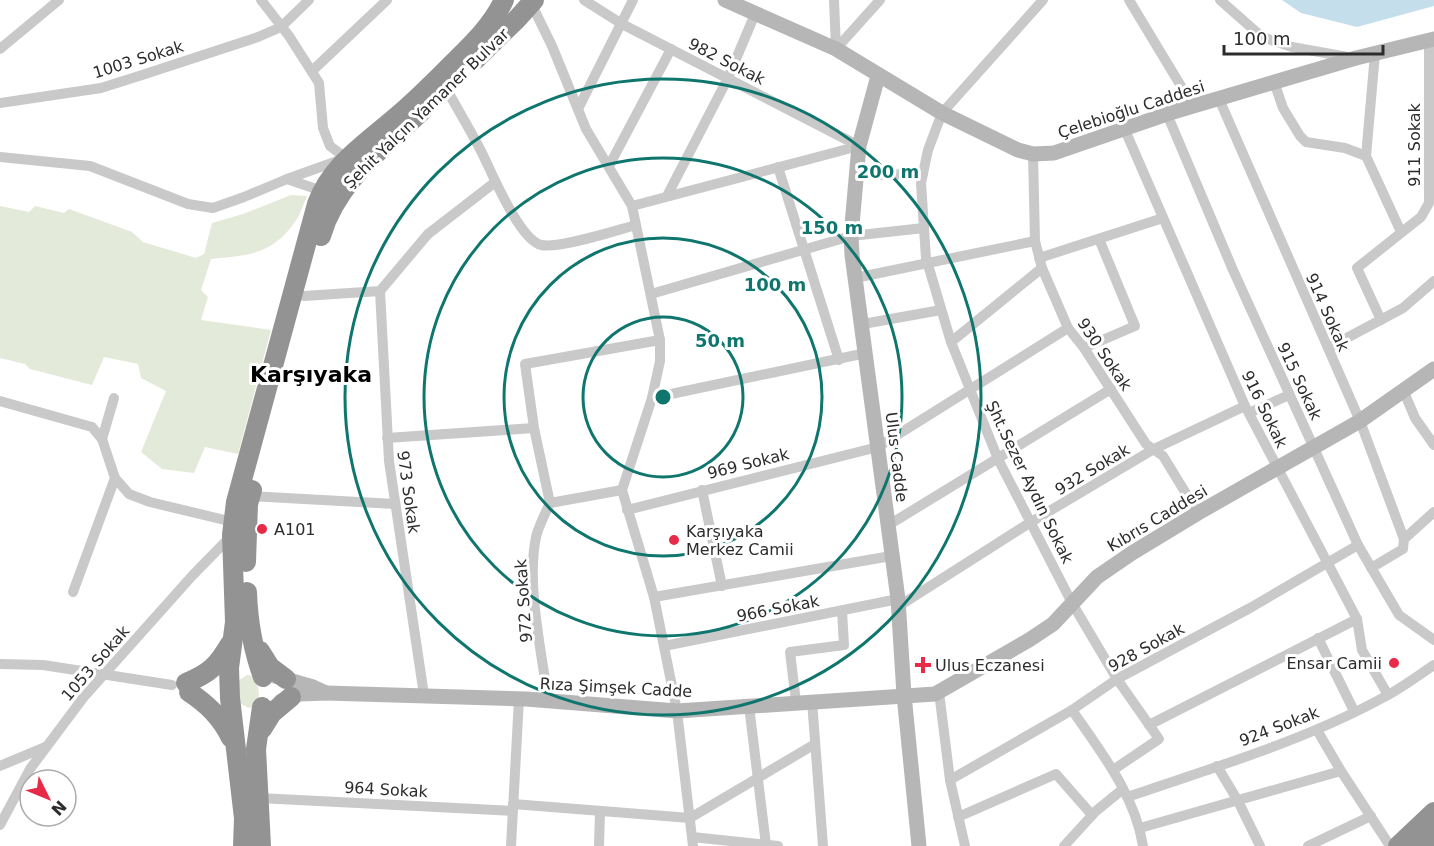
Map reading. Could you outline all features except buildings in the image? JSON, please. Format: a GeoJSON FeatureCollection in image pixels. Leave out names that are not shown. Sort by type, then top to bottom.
{"type":"FeatureCollection","features":[{"type":"Feature","properties":{"kind":"highway","name":"Şehit Yalçın Yamaner Bulvar"},"geometry":{"type":"LineString","coordinates":[[243,846],[244,818],[236,752],[246,691],[242,636],[235,622],[232,529],[239,490],[322,191],[346,158],[410,105],[476,41],[493,21],[504,0]]}},
{"type":"Feature","properties":{"kind":"highway","name":"Şehit Yalçın Yamaner Bulvar"},"geometry":{"type":"LineString","coordinates":[[261,846],[256,742],[246,691],[242,636],[248,612],[245,543],[251,496],[325,221],[335,201],[348,183],[533,2]]}},
{"type":"Feature","properties":{"kind":"highway"},"geometry":{"type":"LineString","coordinates":[[236,752],[222,722],[213,710],[182,687],[214,669],[242,636],[289,688],[256,742]]}},
{"type":"Feature","properties":{"kind":"highway"},"geometry":{"type":"LineString","coordinates":[[1398,846],[1434,812]]}},
{"type":"Feature","properties":{"kind":"highway"},"geometry":{"type":"LineString","coordinates":[[1422,846],[1434,834]]}},
{"type":"Feature","properties":{"kind":"street"},"geometry":{"type":"LineString","coordinates":[[0,49],[59,0]]}},
{"type":"Feature","properties":{"kind":"street"},"geometry":{"type":"LineString","coordinates":[[261,0],[319,83],[323,128],[326,137],[330,146],[346,158]]}},
{"type":"Feature","properties":{"kind":"street"},"geometry":{"type":"LineString","coordinates":[[281,27],[309,0]]}},
{"type":"Feature","properties":{"kind":"street"},"geometry":{"type":"LineString","coordinates":[[312,70],[387,0]]}},
{"type":"Feature","properties":{"kind":"street","name":"982 Sokak"},"geometry":{"type":"LineString","coordinates":[[584,0],[622,24],[859,146]]}},
{"type":"Feature","properties":{"kind":"street"},"geometry":{"type":"LineString","coordinates":[[578,110],[633,0]]}},
{"type":"Feature","properties":{"kind":"street"},"geometry":{"type":"LineString","coordinates":[[834,0],[836,49]]}},
{"type":"Feature","properties":{"kind":"street"},"geometry":{"type":"LineString","coordinates":[[836,49],[880,0]]}},
{"type":"Feature","properties":{"kind":"street"},"geometry":{"type":"LineString","coordinates":[[942,112],[1043,0]]}},
{"type":"Feature","properties":{"kind":"street"},"geometry":{"type":"LineString","coordinates":[[1129,0],[1193,106]]}},
{"type":"Feature","properties":{"kind":"street"},"geometry":{"type":"LineString","coordinates":[[1220,0],[1262,37],[1292,47],[1356,58]]}},
{"type":"Feature","properties":{"kind":"street"},"geometry":{"type":"LineString","coordinates":[[533,2],[586,129],[633,206],[660,340],[660,361],[652,398],[622,489],[654,597],[664,646],[677,711],[693,841],[778,846]]}},
{"type":"Feature","properties":{"kind":"street","name":"Çelebioğlu Caddesi"},"geometry":{"type":"LineString","coordinates":[[733,2],[836,49],[942,112],[990,137],[1033,154],[1054,153],[1193,106],[1356,58],[1432,40]]}},
{"type":"Feature","properties":{"kind":"street"},"geometry":{"type":"LineString","coordinates":[[667,196],[728,78],[755,14]]}},
{"type":"Feature","properties":{"kind":"street","name":"1003 Sokak"},"geometry":{"type":"LineString","coordinates":[[0,103],[101,88],[258,37],[281,27]]}},
{"type":"Feature","properties":{"kind":"street","name":"911 Sokak"},"geometry":{"type":"LineString","coordinates":[[1381,320],[1357,268],[1421,217],[1429,203],[1432,40]]}},
{"type":"Feature","properties":{"kind":"street"},"geometry":{"type":"LineString","coordinates":[[609,166],[671,49]]}},
{"type":"Feature","properties":{"kind":"street"},"geometry":{"type":"LineString","coordinates":[[1375,54],[1366,156],[1401,232]]}},
{"type":"Feature","properties":{"kind":"street","name":"Ulus Cadde"},"geometry":{"type":"LineString","coordinates":[[878,75],[859,146],[852,236],[855,278],[899,602],[904,695],[919,846]]}},
{"type":"Feature","properties":{"kind":"street"},"geometry":{"type":"LineString","coordinates":[[1274,82],[1283,108],[1306,142],[1346,148],[1366,156]]}},
{"type":"Feature","properties":{"kind":"street"},"geometry":{"type":"LineString","coordinates":[[446,88],[483,154],[494,183],[527,236],[541,245],[560,244],[636,225]]}},
{"type":"Feature","properties":{"kind":"street","name":"914 Sokak"},"geometry":{"type":"LineString","coordinates":[[1219,99],[1360,421],[1404,540]]}},
{"type":"Feature","properties":{"kind":"street","name":"Şht.Sezer Aydın Sokak"},"geometry":{"type":"LineString","coordinates":[[942,112],[922,174],[924,228],[927,262],[951,342],[998,459],[1072,603],[1117,679],[1159,739],[1113,770]]}},
{"type":"Feature","properties":{"kind":"street","name":"915 Sokak"},"geometry":{"type":"LineString","coordinates":[[1167,114],[1233,270],[1358,545],[1399,615],[1434,640]]}},
{"type":"Feature","properties":{"kind":"street","name":"916 Sokak"},"geometry":{"type":"LineString","coordinates":[[1125,130],[1247,410],[1357,619],[1362,650],[1388,695]]}},
{"type":"Feature","properties":{"kind":"street"},"geometry":{"type":"LineString","coordinates":[[633,206],[859,146]]}},
{"type":"Feature","properties":{"kind":"street","name":"930 Sokak"},"geometry":{"type":"LineString","coordinates":[[1033,154],[1035,241],[1040,263],[1068,328],[1084,348],[1146,444],[1163,456],[1198,513]]}},
{"type":"Feature","properties":{"kind":"street"},"geometry":{"type":"LineString","coordinates":[[0,157],[90,166],[188,204],[213,208],[346,158]]}},
{"type":"Feature","properties":{"kind":"street"},"geometry":{"type":"LineString","coordinates":[[778,167],[839,360]]}},
{"type":"Feature","properties":{"kind":"street"},"geometry":{"type":"LineString","coordinates":[[856,176],[922,174]]}},
{"type":"Feature","properties":{"kind":"street"},"geometry":{"type":"LineString","coordinates":[[288,179],[322,191]]}},
{"type":"Feature","properties":{"kind":"street"},"geometry":{"type":"LineString","coordinates":[[304,297],[380,291],[428,234],[494,183]]}},
{"type":"Feature","properties":{"kind":"street"},"geometry":{"type":"LineString","coordinates":[[951,342],[1040,263],[1100,239],[1163,218]]}},
{"type":"Feature","properties":{"kind":"street"},"geometry":{"type":"LineString","coordinates":[[651,294],[852,236],[924,228]]}},
{"type":"Feature","properties":{"kind":"street"},"geometry":{"type":"LineString","coordinates":[[1084,348],[1135,326],[1100,239]]}},
{"type":"Feature","properties":{"kind":"street"},"geometry":{"type":"LineString","coordinates":[[855,278],[1035,241]]}},
{"type":"Feature","properties":{"kind":"street"},"geometry":{"type":"LineString","coordinates":[[1328,348],[1403,308],[1434,281]]}},
{"type":"Feature","properties":{"kind":"street","name":"973 Sokak"},"geometry":{"type":"LineString","coordinates":[[380,291],[387,438],[423,695]]}},
{"type":"Feature","properties":{"kind":"street"},"geometry":{"type":"LineString","coordinates":[[863,324],[941,310]]}},
{"type":"Feature","properties":{"kind":"street","name":"969 Sokak"},"geometry":{"type":"LineString","coordinates":[[627,510],[878,447],[1068,328]]}},
{"type":"Feature","properties":{"kind":"street"},"geometry":{"type":"LineString","coordinates":[[622,489],[550,502],[534,428],[525,364],[660,340]]}},
{"type":"Feature","properties":{"kind":"street"},"geometry":{"type":"LineString","coordinates":[[652,398],[866,353]]}},
{"type":"Feature","properties":{"kind":"street","name":"Kıbrıs Caddesi"},"geometry":{"type":"LineString","coordinates":[[904,695],[935,694],[1029,640],[1053,624],[1096,577],[1198,513],[1360,421],[1434,369]]}},
{"type":"Feature","properties":{"kind":"street"},"geometry":{"type":"LineString","coordinates":[[888,526],[1111,389]]}},
{"type":"Feature","properties":{"kind":"street"},"geometry":{"type":"LineString","coordinates":[[1404,392],[1415,418],[1434,444]]}},
{"type":"Feature","properties":{"kind":"street","name":"932 Sokak"},"geometry":{"type":"LineString","coordinates":[[899,602],[1154,449],[1289,395]]}},
{"type":"Feature","properties":{"kind":"street"},"geometry":{"type":"LineString","coordinates":[[102,439],[114,398]]}},
{"type":"Feature","properties":{"kind":"street"},"geometry":{"type":"LineString","coordinates":[[0,401],[92,427],[102,439],[115,478],[129,494],[232,529]]}},
{"type":"Feature","properties":{"kind":"street"},"geometry":{"type":"LineString","coordinates":[[387,438],[534,428]]}},
{"type":"Feature","properties":{"kind":"street"},"geometry":{"type":"LineString","coordinates":[[73,592],[115,478]]}},
{"type":"Feature","properties":{"kind":"street"},"geometry":{"type":"LineString","coordinates":[[702,490],[722,586]]}},
{"type":"Feature","properties":{"kind":"street"},"geometry":{"type":"LineString","coordinates":[[251,496],[395,504]]}},
{"type":"Feature","properties":{"kind":"street","name":"972 Sokak"},"geometry":{"type":"LineString","coordinates":[[548,701],[534,595],[534,555],[538,529],[550,502]]}},
{"type":"Feature","properties":{"kind":"street"},"geometry":{"type":"LineString","coordinates":[[1371,568],[1403,549],[1404,540],[1434,512]]}},
{"type":"Feature","properties":{"kind":"street","name":"1053 Sokak"},"geometry":{"type":"LineString","coordinates":[[0,825],[30,769],[45,747],[102,675],[232,529]]}},
{"type":"Feature","properties":{"kind":"street","name":"928 Sokak"},"geometry":{"type":"LineString","coordinates":[[950,780],[1072,710],[1117,679],[1250,608],[1358,545]]}},
{"type":"Feature","properties":{"kind":"street"},"geometry":{"type":"LineString","coordinates":[[654,597],[891,556]]}},
{"type":"Feature","properties":{"kind":"street","name":"966 Sokak"},"geometry":{"type":"LineString","coordinates":[[664,646],[899,602]]}},
{"type":"Feature","properties":{"kind":"street"},"geometry":{"type":"LineString","coordinates":[[823,846],[815,744],[790,652],[844,645],[842,611]]}},
{"type":"Feature","properties":{"kind":"street"},"geometry":{"type":"LineString","coordinates":[[1149,725],[1357,619]]}},
{"type":"Feature","properties":{"kind":"street"},"geometry":{"type":"LineString","coordinates":[[1318,638],[1354,711]]}},
{"type":"Feature","properties":{"kind":"street"},"geometry":{"type":"LineString","coordinates":[[0,664],[43,665],[182,687],[246,691]]}},
{"type":"Feature","properties":{"kind":"street","name":"924 Sokak"},"geometry":{"type":"LineString","coordinates":[[1067,845],[1092,815],[1125,793],[1218,766],[1317,729],[1388,695],[1434,665]]}},
{"type":"Feature","properties":{"kind":"street"},"geometry":{"type":"LineString","coordinates":[[182,687],[246,691]]}},
{"type":"Feature","properties":{"kind":"street","name":"Rıza Şimşek Cadde"},"geometry":{"type":"LineString","coordinates":[[246,691],[289,688]]}},
{"type":"Feature","properties":{"kind":"street","name":"Rıza Şimşek Cadde"},"geometry":{"type":"LineString","coordinates":[[246,691],[289,688],[326,693],[519,699],[677,711],[904,695]]}},
{"type":"Feature","properties":{"kind":"street"},"geometry":{"type":"LineString","coordinates":[[939,692],[950,780],[965,846]]}},
{"type":"Feature","properties":{"kind":"street"},"geometry":{"type":"LineString","coordinates":[[511,846],[519,699]]}},
{"type":"Feature","properties":{"kind":"street"},"geometry":{"type":"LineString","coordinates":[[749,706],[766,845]]}},
{"type":"Feature","properties":{"kind":"street"},"geometry":{"type":"LineString","coordinates":[[1072,710],[1113,770],[1140,828],[1143,846]]}},
{"type":"Feature","properties":{"kind":"street"},"geometry":{"type":"LineString","coordinates":[[1317,729],[1341,771],[1390,846]]}},
{"type":"Feature","properties":{"kind":"street"},"geometry":{"type":"LineString","coordinates":[[690,818],[815,744]]}},
{"type":"Feature","properties":{"kind":"street"},"geometry":{"type":"LineString","coordinates":[[0,766],[45,747]]}},
{"type":"Feature","properties":{"kind":"street"},"geometry":{"type":"LineString","coordinates":[[1218,766],[1260,846]]}},
{"type":"Feature","properties":{"kind":"street"},"geometry":{"type":"LineString","coordinates":[[1140,828],[1341,771]]}},
{"type":"Feature","properties":{"kind":"street"},"geometry":{"type":"LineString","coordinates":[[958,817],[1056,774],[1092,815]]}},
{"type":"Feature","properties":{"kind":"street","name":"964 Sokak"},"geometry":{"type":"LineString","coordinates":[[259,798],[600,811],[690,818]]}},
{"type":"Feature","properties":{"kind":"street"},"geometry":{"type":"LineString","coordinates":[[599,846],[600,811]]}},
{"type":"Feature","properties":{"kind":"street"},"geometry":{"type":"LineString","coordinates":[[1308,846],[1371,816]]}},
{"type":"Feature","properties":{"kind":"green space"},"geometry":{"type":"Polygon","coordinates":[[[291,195],[307,196],[297,219],[284,236],[256,252],[211,259],[201,290],[208,297],[201,320],[271,330],[238,454],[205,447],[194,473],[162,469],[141,452],[166,391],[141,378],[138,364],[104,357],[92,385],[30,369],[25,364],[0,358],[0,206],[29,212],[35,206],[64,213],[69,209],[132,232],[143,242],[196,258],[204,254],[212,223],[243,214],[291,195]]]}},
{"type":"Feature","properties":{"kind":"green space"},"geometry":{"type":"Polygon","coordinates":[[[247,675],[253,676],[259,694],[257,702],[249,708],[239,703],[238,681],[247,675]]]}},
{"type":"Feature","properties":{"kind":"water"},"geometry":{"type":"Polygon","coordinates":[[[1282,0],[1434,0],[1434,6],[1357,27],[1301,13],[1282,0]]]}},
{"type":"Feature","properties":{"kind":"place","name":"A101"},"geometry":{"type":"Point","coordinates":[262,529]}},
{"type":"Feature","properties":{"kind":"place","name":"Karşıyaka Merkez Camii"},"geometry":{"type":"Point","coordinates":[674,540]}},
{"type":"Feature","properties":{"kind":"place","name":"Ensar Camii"},"geometry":{"type":"Point","coordinates":[1394,663]}},
{"type":"Feature","properties":{"kind":"place","name":"Ulus Eczanesi"},"geometry":{"type":"Point","coordinates":[923,665]}},
{"type":"Feature","properties":{"kind":"district","name":"Karşıyaka"},"geometry":{"type":"Point","coordinates":[311,374]}}]}
